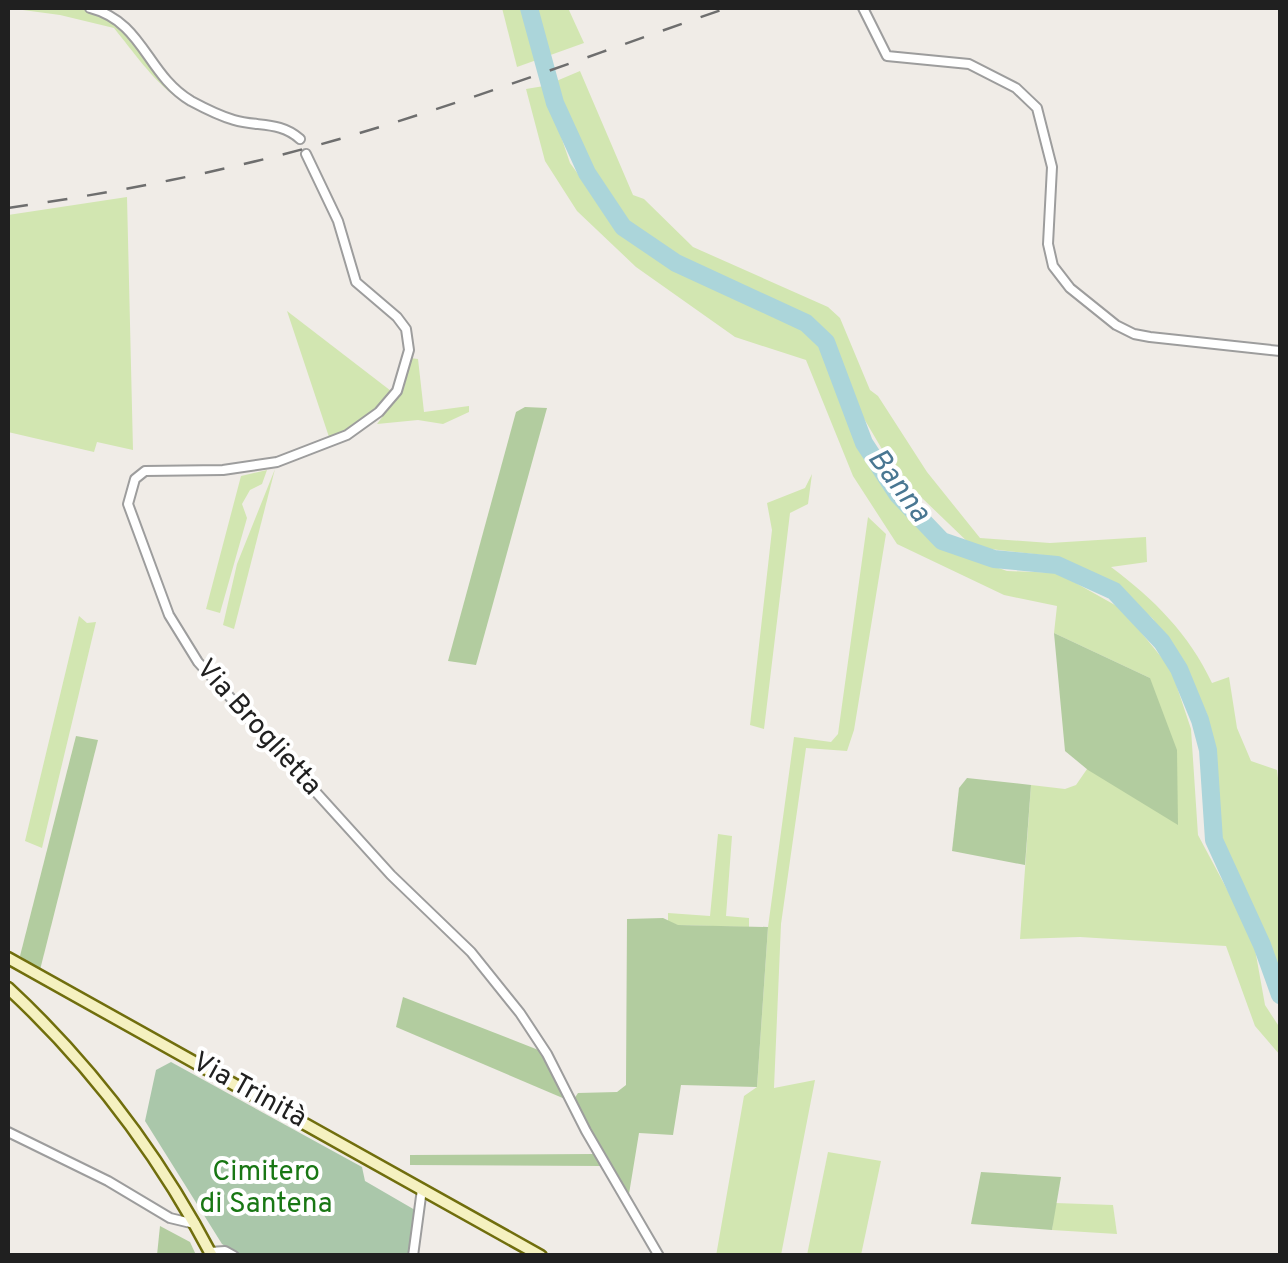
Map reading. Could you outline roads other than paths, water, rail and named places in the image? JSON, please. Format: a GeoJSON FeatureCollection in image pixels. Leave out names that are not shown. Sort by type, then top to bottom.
{"type":"FeatureCollection","features":[{"type":"Feature","properties":{"kind":"street"},"geometry":{"type":"LineString","coordinates":[[90,8],[123,22],[164,76],[192,102],[232,120],[281,126],[300,139]]}},
{"type":"Feature","properties":{"kind":"street"},"geometry":{"type":"LineString","coordinates":[[863,8],[887,56],[969,64],[1016,88],[1038,108],[1052,167],[1050,258],[1063,281],[1106,318],[1127,332],[1150,338],[1280,351]]}},
{"type":"Feature","properties":{"kind":"street","name":"Via Broglietta"},"geometry":{"type":"LineString","coordinates":[[306,154],[338,220],[356,282],[398,317],[406,329],[410,350],[396,391],[379,412],[347,435],[292,458],[242,468],[145,472],[135,479],[128,504],[169,616],[198,662],[363,846],[472,952],[520,1013],[547,1054],[659,1256]]}},
{"type":"Feature","properties":{"kind":"street","name":"Via Trinità"},"geometry":{"type":"LineString","coordinates":[[8,958],[540,1256]]}},
{"type":"Feature","properties":{"kind":"street"},"geometry":{"type":"LineString","coordinates":[[8,988],[93,1076],[140,1136],[211,1254],[224,1251],[234,1256]]}},
{"type":"Feature","properties":{"kind":"street"},"geometry":{"type":"LineString","coordinates":[[8,1132],[108,1181],[170,1218],[194,1224]]}},
{"type":"Feature","properties":{"kind":"street"},"geometry":{"type":"LineString","coordinates":[[413,1256],[422,1193]]}},
{"type":"Feature","properties":{"kind":"waterway","name":"Banna"},"geometry":{"type":"LineString","coordinates":[[529,8],[555,103],[587,173],[623,227],[676,263],[806,323],[826,342],[864,443],[898,495],[942,541],[994,559],[1057,565],[1114,591],[1162,642],[1179,669],[1208,750],[1214,840],[1262,945],[1280,995]]}},
{"type":"Feature","properties":{"kind":"railway"},"geometry":{"type":"LineString","coordinates":[[8,208],[173,180],[336,140],[727,8]]}},
{"type":"Feature","properties":{"kind":"park label","name":"Cimitero di Santena"},"geometry":{"type":"Point","coordinates":[266,1189]}}]}
